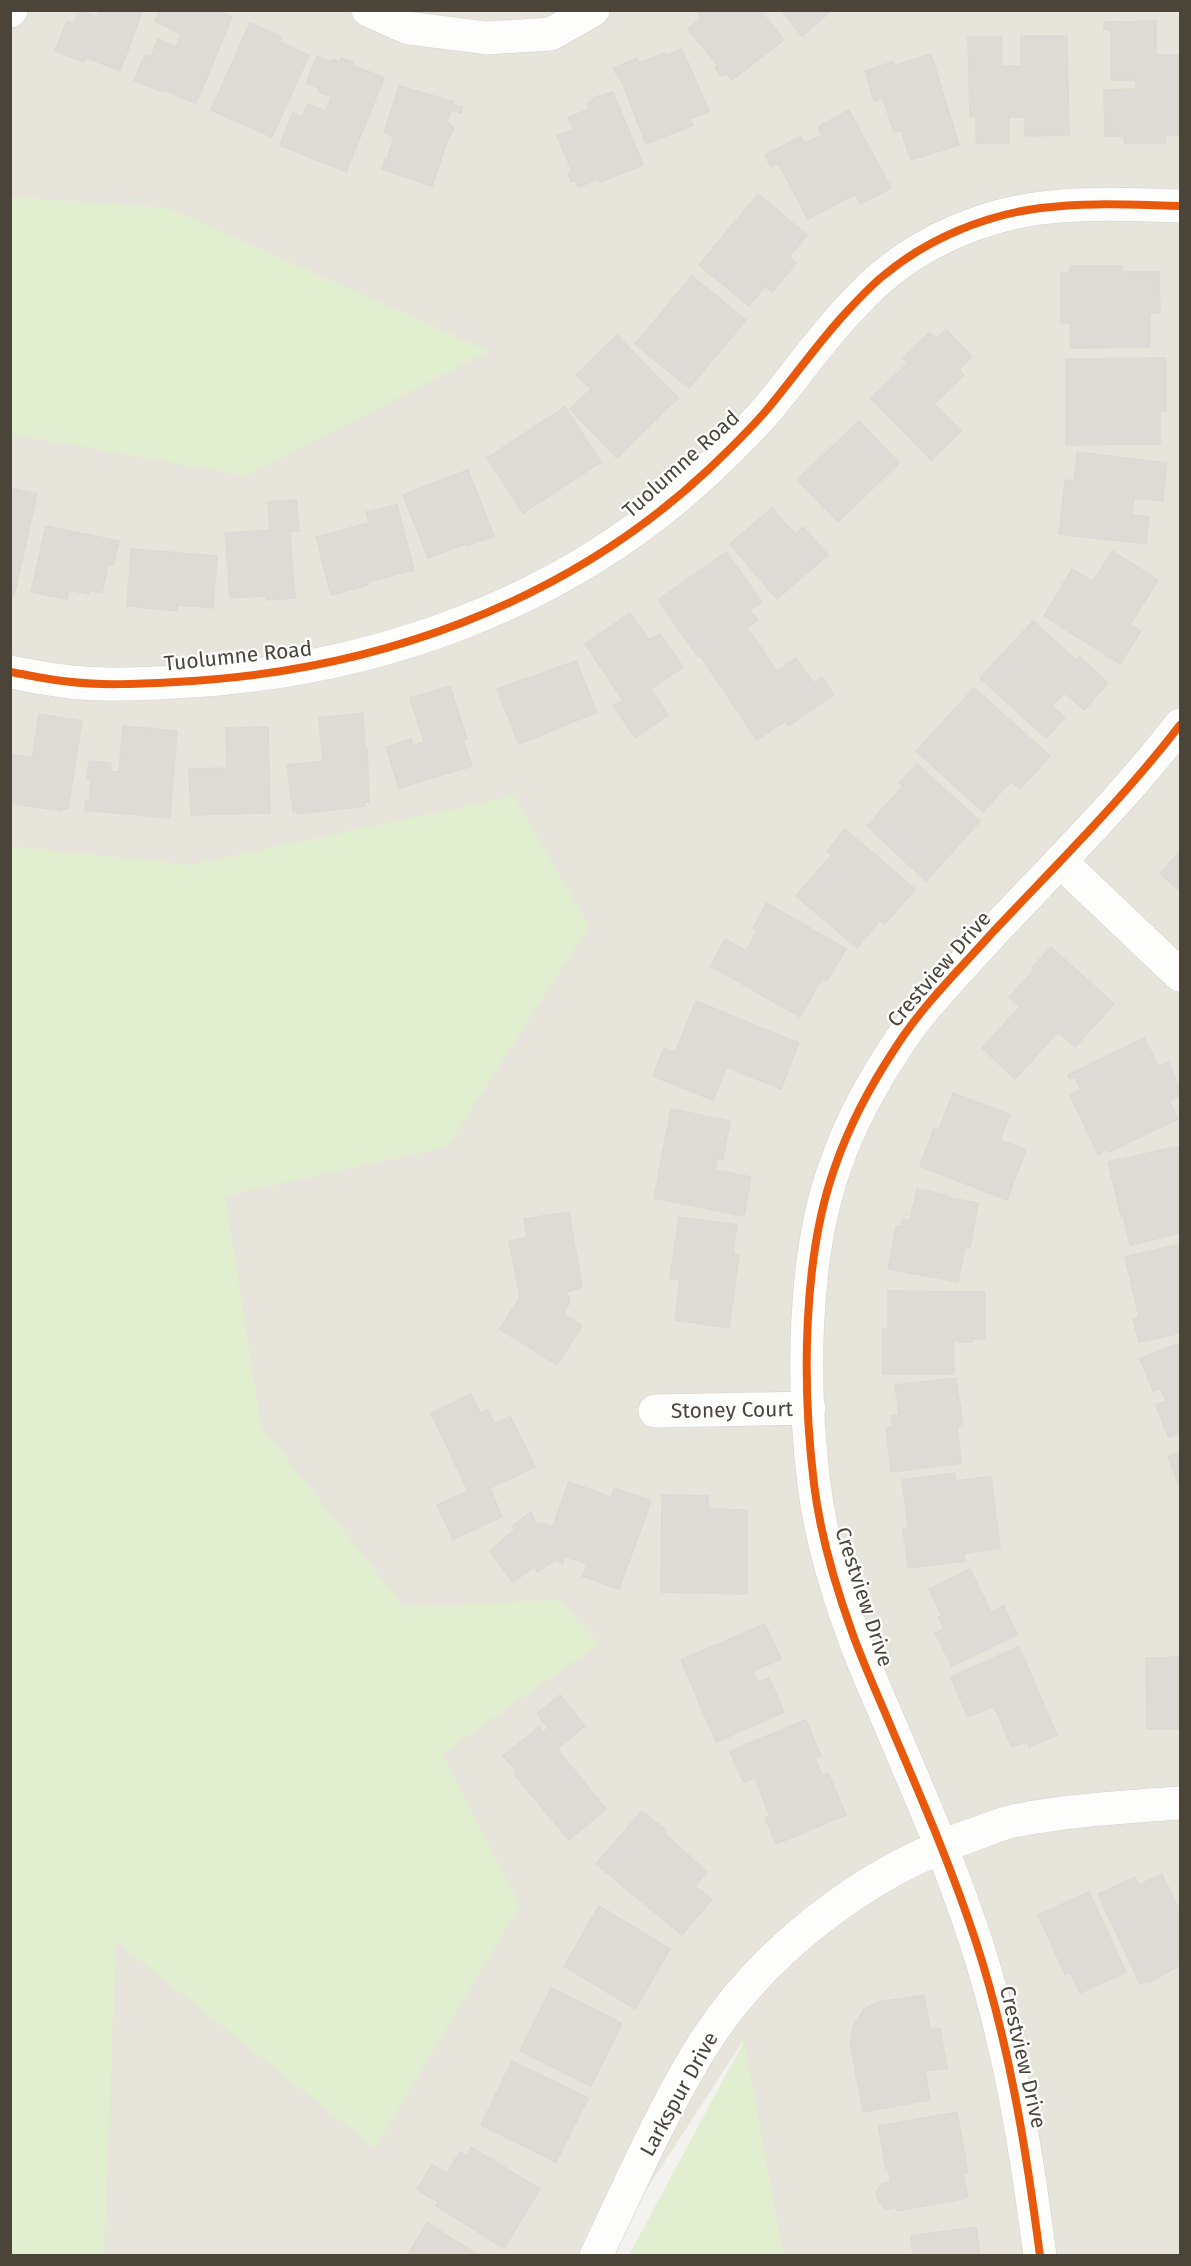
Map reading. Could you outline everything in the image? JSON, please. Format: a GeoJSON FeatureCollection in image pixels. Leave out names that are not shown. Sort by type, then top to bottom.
{"type":"FeatureCollection","features":[{"type":"Feature","properties":{"kind":"street"},"geometry":{"type":"LineString","coordinates":[[368,10],[487,38],[551,34],[593,10]]}},
{"type":"Feature","properties":{"kind":"street","name":"Tuolumne Road"},"geometry":{"type":"LineString","coordinates":[[10,672],[66,682],[141,684],[230,679],[314,667],[394,647],[468,621],[533,592],[594,558],[653,517],[709,468],[767,410],[840,319],[883,276],[932,242],[982,221],[1040,208],[1095,205],[1180,206]]}},
{"type":"Feature","properties":{"kind":"street","name":"Crestview Drive"},"geometry":{"type":"LineString","coordinates":[[1040,2256],[1021,2121],[1002,2033],[976,1942],[942,1845],[852,1633],[831,1565],[814,1485],[807,1321],[816,1238],[835,1166],[860,1109],[894,1049],[939,991],[1148,766],[1180,725]]}},
{"type":"Feature","properties":{"kind":"street"},"geometry":{"type":"LineString","coordinates":[[1060,861],[1180,975]]}},
{"type":"Feature","properties":{"kind":"street","name":"Stoney Court"},"geometry":{"type":"LineString","coordinates":[[655,1411],[809,1408]]}},
{"type":"Feature","properties":{"kind":"street","name":"Larkspur Drive"},"geometry":{"type":"LineString","coordinates":[[596,2256],[696,2055],[733,2004],[778,1955],[824,1914],[879,1877],[942,1845],[1011,1822],[1078,1809],[1180,1803]]}},
{"type":"Feature","properties":{"kind":"shaded area"},"geometry":{"type":"Polygon","coordinates":[[[11,11],[1180,11],[1180,2255],[783,2255],[743,2041],[604,2255],[11,2256],[11,11]]]}},
{"type":"Feature","properties":{"kind":"green space"},"geometry":{"type":"Polygon","coordinates":[[[11,197],[169,208],[489,351],[246,476],[11,434],[11,197]]]}},
{"type":"Feature","properties":{"kind":"green space"},"geometry":{"type":"Polygon","coordinates":[[[514,796],[589,926],[447,1147],[225,1196],[261,1426],[404,1607],[558,1600],[599,1644],[442,1754],[520,1905],[375,2148],[116,1941],[104,2255],[11,2255],[11,846],[189,865],[514,796]]]}},
{"type":"Feature","properties":{"kind":"green space"},"geometry":{"type":"Polygon","coordinates":[[[744,2041],[783,2255],[629,2255],[744,2041]]]}},
{"type":"Feature","properties":{"kind":"building"},"geometry":{"type":"Polygon","coordinates":[[[79,10],[97,17],[99,10],[143,10],[120,71],[86,57],[84,62],[55,51],[67,21],[74,24],[79,10]]]}},
{"type":"Feature","properties":{"kind":"building"},"geometry":{"type":"Polygon","coordinates":[[[160,10],[217,10],[232,17],[196,103],[134,80],[145,55],[151,57],[158,39],[176,47],[181,34],[155,21],[160,10]]]}},
{"type":"Feature","properties":{"kind":"building"},"geometry":{"type":"Polygon","coordinates":[[[696,10],[760,10],[784,40],[732,80],[726,73],[721,76],[715,68],[718,66],[688,29],[701,18],[696,10]]]}},
{"type":"Feature","properties":{"kind":"building"},"geometry":{"type":"Polygon","coordinates":[[[781,10],[832,10],[802,36],[781,10]]]}},
{"type":"Feature","properties":{"kind":"building"},"geometry":{"type":"Polygon","coordinates":[[[1156,21],[1156,55],[1180,55],[1180,135],[1165,135],[1165,143],[1124,143],[1124,136],[1105,136],[1104,90],[1136,89],[1136,80],[1111,80],[1111,30],[1104,29],[1104,22],[1156,21]]]}},
{"type":"Feature","properties":{"kind":"building"},"geometry":{"type":"Polygon","coordinates":[[[250,23],[282,37],[279,42],[309,55],[272,137],[211,110],[250,23]]]}},
{"type":"Feature","properties":{"kind":"building"},"geometry":{"type":"Polygon","coordinates":[[[1021,36],[1067,36],[1069,135],[1025,136],[1025,117],[1009,117],[1009,143],[976,143],[976,117],[970,117],[968,37],[1002,37],[1002,66],[1021,66],[1021,36]]]}},
{"type":"Feature","properties":{"kind":"building"},"geometry":{"type":"Polygon","coordinates":[[[682,49],[709,111],[690,119],[693,125],[646,144],[620,77],[618,78],[614,68],[637,58],[639,63],[682,49]]]}},
{"type":"Feature","properties":{"kind":"building"},"geometry":{"type":"Polygon","coordinates":[[[931,54],[959,145],[911,160],[901,130],[894,132],[883,98],[874,101],[865,71],[893,62],[894,66],[931,54]]]}},
{"type":"Feature","properties":{"kind":"building"},"geometry":{"type":"Polygon","coordinates":[[[317,56],[332,62],[333,59],[340,62],[341,58],[384,78],[346,172],[280,145],[293,113],[302,117],[308,104],[325,111],[332,97],[306,83],[317,56]]]}},
{"type":"Feature","properties":{"kind":"building"},"geometry":{"type":"Polygon","coordinates":[[[399,86],[454,102],[453,104],[463,108],[461,113],[451,110],[447,121],[454,128],[432,186],[382,169],[394,137],[384,133],[399,86]]]}},
{"type":"Feature","properties":{"kind":"building"},"geometry":{"type":"Polygon","coordinates":[[[613,92],[643,165],[600,182],[598,179],[578,187],[575,180],[571,182],[568,173],[572,171],[557,136],[573,129],[568,118],[589,109],[587,104],[593,101],[592,98],[613,92]]]}},
{"type":"Feature","properties":{"kind":"building"},"geometry":{"type":"Polygon","coordinates":[[[849,110],[891,188],[860,204],[855,194],[808,219],[778,163],[771,167],[765,155],[801,136],[805,144],[822,135],[818,127],[849,110]]]}},
{"type":"Feature","properties":{"kind":"building"},"geometry":{"type":"Polygon","coordinates":[[[758,194],[807,235],[789,257],[796,263],[772,292],[765,286],[749,306],[699,265],[758,194]]]}},
{"type":"Feature","properties":{"kind":"building"},"geometry":{"type":"Polygon","coordinates":[[[1070,266],[1122,266],[1122,272],[1159,272],[1160,313],[1150,313],[1150,347],[1071,348],[1070,323],[1061,323],[1061,273],[1070,273],[1070,266]]]}},
{"type":"Feature","properties":{"kind":"building"},"geometry":{"type":"Polygon","coordinates":[[[692,276],[746,320],[689,388],[635,344],[692,276]]]}},
{"type":"Feature","properties":{"kind":"building"},"geometry":{"type":"Polygon","coordinates":[[[946,329],[972,357],[959,369],[964,375],[934,404],[961,431],[931,460],[871,398],[908,363],[903,358],[929,333],[936,339],[946,329]]]}},
{"type":"Feature","properties":{"kind":"building"},"geometry":{"type":"Polygon","coordinates":[[[617,335],[678,398],[617,458],[570,409],[591,389],[576,375],[617,335]]]}},
{"type":"Feature","properties":{"kind":"building"},"geometry":{"type":"Polygon","coordinates":[[[1166,358],[1166,411],[1160,411],[1160,444],[1066,445],[1066,359],[1166,358]]]}},
{"type":"Feature","properties":{"kind":"building"},"geometry":{"type":"Polygon","coordinates":[[[565,407],[601,462],[523,513],[487,458],[565,407]]]}},
{"type":"Feature","properties":{"kind":"building"},"geometry":{"type":"Polygon","coordinates":[[[859,421],[899,463],[838,522],[797,480],[859,421]]]}},
{"type":"Feature","properties":{"kind":"building"},"geometry":{"type":"Polygon","coordinates":[[[1077,452],[1167,463],[1163,501],[1134,498],[1132,515],[1149,517],[1146,544],[1059,534],[1065,480],[1074,481],[1077,452]]]}},
{"type":"Feature","properties":{"kind":"building"},"geometry":{"type":"Polygon","coordinates":[[[468,470],[494,536],[428,558],[403,495],[468,470]]]}},
{"type":"Feature","properties":{"kind":"building"},"geometry":{"type":"Polygon","coordinates":[[[10,488],[37,494],[14,596],[10,595],[10,488]]]}},
{"type":"Feature","properties":{"kind":"building"},"geometry":{"type":"Polygon","coordinates":[[[296,500],[299,531],[290,532],[295,598],[266,600],[266,596],[230,598],[225,533],[270,530],[268,502],[296,500]]]}},
{"type":"Feature","properties":{"kind":"building"},"geometry":{"type":"Polygon","coordinates":[[[397,505],[414,570],[367,582],[368,585],[331,595],[316,537],[369,523],[366,512],[397,505]]]}},
{"type":"Feature","properties":{"kind":"building"},"geometry":{"type":"Polygon","coordinates":[[[772,508],[795,534],[803,527],[828,555],[777,599],[730,544],[772,508]]]}},
{"type":"Feature","properties":{"kind":"building"},"geometry":{"type":"Polygon","coordinates":[[[46,526],[119,541],[114,565],[108,564],[102,593],[89,590],[88,594],[69,590],[67,599],[31,592],[46,526]]]}},
{"type":"Feature","properties":{"kind":"building"},"geometry":{"type":"Polygon","coordinates":[[[131,549],[217,556],[213,608],[177,605],[177,611],[127,606],[131,549]]]}},
{"type":"Feature","properties":{"kind":"building"},"geometry":{"type":"Polygon","coordinates":[[[1112,551],[1158,580],[1130,625],[1141,631],[1120,664],[1044,616],[1072,569],[1093,582],[1112,551]]]}},
{"type":"Feature","properties":{"kind":"building"},"geometry":{"type":"Polygon","coordinates":[[[726,552],[762,602],[750,610],[758,620],[747,628],[777,671],[796,658],[814,683],[822,677],[834,694],[789,726],[785,721],[757,740],[700,655],[698,657],[658,600],[726,552]]]}},
{"type":"Feature","properties":{"kind":"building"},"geometry":{"type":"Polygon","coordinates":[[[630,613],[649,640],[660,634],[683,667],[651,689],[668,715],[635,738],[614,706],[623,700],[585,644],[630,613]]]}},
{"type":"Feature","properties":{"kind":"building"},"geometry":{"type":"Polygon","coordinates":[[[1033,621],[1076,660],[1079,656],[1108,683],[1084,710],[1065,693],[1052,706],[1065,717],[1046,738],[980,678],[1033,621]]]}},
{"type":"Feature","properties":{"kind":"building"},"geometry":{"type":"Polygon","coordinates":[[[576,661],[597,712],[519,744],[497,689],[576,661]]]}},
{"type":"Feature","properties":{"kind":"building"},"geometry":{"type":"Polygon","coordinates":[[[450,686],[467,739],[463,740],[472,766],[399,788],[386,747],[411,739],[413,746],[424,742],[410,698],[450,686]]]}},
{"type":"Feature","properties":{"kind":"building"},"geometry":{"type":"Polygon","coordinates":[[[974,688],[1050,756],[1020,789],[1011,781],[983,812],[916,751],[974,688]]]}},
{"type":"Feature","properties":{"kind":"building"},"geometry":{"type":"Polygon","coordinates":[[[363,713],[369,802],[364,803],[365,806],[297,814],[297,810],[293,811],[287,765],[323,761],[319,718],[363,713]]]}},
{"type":"Feature","properties":{"kind":"building"},"geometry":{"type":"Polygon","coordinates":[[[39,714],[82,721],[68,809],[62,808],[62,811],[10,803],[10,754],[32,758],[39,714]]]}},
{"type":"Feature","properties":{"kind":"building"},"geometry":{"type":"Polygon","coordinates":[[[123,726],[177,731],[170,818],[85,810],[86,801],[89,801],[91,780],[87,779],[89,761],[111,763],[110,772],[119,772],[123,726]]]}},
{"type":"Feature","properties":{"kind":"building"},"geometry":{"type":"Polygon","coordinates":[[[268,727],[270,813],[191,815],[189,769],[227,768],[226,728],[268,727]]]}},
{"type":"Feature","properties":{"kind":"building"},"geometry":{"type":"Polygon","coordinates":[[[917,764],[980,821],[926,881],[867,826],[903,786],[899,783],[917,764]]]}},
{"type":"Feature","properties":{"kind":"building"},"geometry":{"type":"Polygon","coordinates":[[[845,829],[915,889],[885,924],[880,920],[857,948],[796,896],[832,855],[827,851],[845,829]]]}},
{"type":"Feature","properties":{"kind":"building"},"geometry":{"type":"Polygon","coordinates":[[[1180,851],[1180,891],[1160,874],[1180,851]]]}},
{"type":"Feature","properties":{"kind":"building"},"geometry":{"type":"Polygon","coordinates":[[[767,903],[846,949],[827,981],[822,978],[800,1017],[711,966],[725,939],[746,951],[757,931],[753,928],[767,903]]]}},
{"type":"Feature","properties":{"kind":"building"},"geometry":{"type":"Polygon","coordinates":[[[1051,947],[1114,1004],[1075,1047],[1058,1032],[1015,1079],[982,1048],[1020,1007],[1009,997],[1035,969],[1032,967],[1051,947]]]}},
{"type":"Feature","properties":{"kind":"building"},"geometry":{"type":"Polygon","coordinates":[[[696,1001],[799,1043],[781,1089],[727,1067],[713,1100],[653,1076],[664,1048],[675,1053],[696,1001]]]}},
{"type":"Feature","properties":{"kind":"building"},"geometry":{"type":"Polygon","coordinates":[[[1144,1038],[1159,1067],[1168,1062],[1180,1089],[1180,1095],[1169,1101],[1178,1119],[1109,1152],[1107,1149],[1098,1154],[1070,1095],[1081,1090],[1075,1077],[1070,1079],[1068,1075],[1144,1038]]]}},
{"type":"Feature","properties":{"kind":"building"},"geometry":{"type":"Polygon","coordinates":[[[953,1093],[1010,1115],[1000,1140],[1026,1150],[1007,1200],[920,1166],[934,1128],[939,1130],[953,1093]]]}},
{"type":"Feature","properties":{"kind":"building"},"geometry":{"type":"Polygon","coordinates":[[[671,1109],[730,1121],[723,1160],[717,1159],[715,1170],[751,1177],[744,1216],[654,1198],[671,1109]]]}},
{"type":"Feature","properties":{"kind":"building"},"geometry":{"type":"Polygon","coordinates":[[[1180,1146],[1180,1233],[1130,1245],[1108,1162],[1180,1146]]]}},
{"type":"Feature","properties":{"kind":"building"},"geometry":{"type":"Polygon","coordinates":[[[917,1189],[978,1203],[970,1248],[965,1247],[958,1282],[888,1269],[896,1226],[902,1227],[903,1219],[910,1220],[917,1189]]]}},
{"type":"Feature","properties":{"kind":"building"},"geometry":{"type":"Polygon","coordinates":[[[569,1212],[582,1287],[567,1292],[570,1302],[563,1314],[582,1326],[557,1365],[500,1329],[520,1297],[509,1241],[527,1238],[524,1219],[569,1212]]]}},
{"type":"Feature","properties":{"kind":"building"},"geometry":{"type":"Polygon","coordinates":[[[679,1217],[737,1225],[733,1254],[739,1255],[729,1328],[675,1320],[680,1280],[670,1278],[679,1217]]]}},
{"type":"Feature","properties":{"kind":"building"},"geometry":{"type":"Polygon","coordinates":[[[1180,1244],[1180,1333],[1139,1342],[1133,1319],[1139,1317],[1125,1257],[1180,1244]]]}},
{"type":"Feature","properties":{"kind":"building"},"geometry":{"type":"Polygon","coordinates":[[[888,1291],[985,1292],[985,1339],[958,1342],[958,1339],[954,1339],[954,1374],[883,1374],[883,1329],[888,1330],[888,1291]]]}},
{"type":"Feature","properties":{"kind":"building"},"geometry":{"type":"Polygon","coordinates":[[[1180,1343],[1180,1433],[1168,1437],[1156,1405],[1166,1401],[1160,1388],[1153,1391],[1140,1359],[1180,1343]]]}},
{"type":"Feature","properties":{"kind":"building"},"geometry":{"type":"Polygon","coordinates":[[[956,1378],[963,1426],[957,1427],[961,1463],[891,1472],[886,1428],[893,1427],[891,1416],[899,1415],[895,1385],[956,1378]]]}},
{"type":"Feature","properties":{"kind":"building"},"geometry":{"type":"Polygon","coordinates":[[[471,1394],[480,1413],[488,1410],[494,1424],[510,1416],[535,1467],[490,1488],[502,1517],[453,1539],[437,1505],[468,1491],[431,1413],[471,1394]]]}},
{"type":"Feature","properties":{"kind":"building"},"geometry":{"type":"Polygon","coordinates":[[[1180,1452],[1180,1488],[1168,1457],[1180,1452]]]}},
{"type":"Feature","properties":{"kind":"building"},"geometry":{"type":"Polygon","coordinates":[[[955,1473],[956,1481],[991,1476],[1000,1548],[964,1553],[965,1561],[908,1568],[903,1529],[908,1528],[902,1480],[955,1473]]]}},
{"type":"Feature","properties":{"kind":"building"},"geometry":{"type":"Polygon","coordinates":[[[569,1482],[611,1497],[615,1488],[651,1501],[619,1589],[582,1576],[587,1564],[564,1556],[563,1564],[555,1560],[538,1572],[534,1567],[513,1582],[489,1551],[515,1530],[512,1526],[531,1512],[537,1525],[544,1523],[552,1528],[569,1482]]]}},
{"type":"Feature","properties":{"kind":"building"},"geometry":{"type":"Polygon","coordinates":[[[662,1495],[708,1496],[708,1509],[747,1510],[747,1594],[661,1592],[662,1495]]]}},
{"type":"Feature","properties":{"kind":"building"},"geometry":{"type":"Polygon","coordinates":[[[970,1569],[991,1612],[1004,1606],[1017,1635],[952,1666],[935,1633],[944,1629],[938,1617],[942,1616],[929,1589],[970,1569]]]}},
{"type":"Feature","properties":{"kind":"building"},"geometry":{"type":"Polygon","coordinates":[[[765,1624],[781,1659],[753,1671],[758,1682],[769,1678],[784,1712],[716,1742],[681,1660],[765,1624]]]}},
{"type":"Feature","properties":{"kind":"building"},"geometry":{"type":"Polygon","coordinates":[[[1019,1647],[1057,1735],[1029,1747],[1027,1741],[1012,1747],[994,1706],[968,1717],[951,1677],[1019,1647]]]}},
{"type":"Feature","properties":{"kind":"building"},"geometry":{"type":"Polygon","coordinates":[[[1180,1657],[1180,1729],[1147,1729],[1146,1658],[1180,1657]]]}},
{"type":"Feature","properties":{"kind":"building"},"geometry":{"type":"Polygon","coordinates":[[[560,1695],[585,1726],[557,1749],[606,1809],[569,1840],[514,1774],[517,1772],[503,1756],[539,1727],[543,1732],[548,1728],[537,1714],[560,1695]]]}},
{"type":"Feature","properties":{"kind":"building"},"geometry":{"type":"Polygon","coordinates":[[[806,1720],[821,1756],[815,1758],[822,1775],[828,1773],[846,1815],[776,1844],[765,1818],[770,1816],[755,1778],[743,1782],[730,1751],[806,1720]]]}},
{"type":"Feature","properties":{"kind":"building"},"geometry":{"type":"Polygon","coordinates":[[[642,1811],[667,1831],[665,1834],[707,1872],[695,1886],[712,1899],[682,1935],[596,1864],[642,1811]]]}},
{"type":"Feature","properties":{"kind":"building"},"geometry":{"type":"Polygon","coordinates":[[[1162,1874],[1180,1912],[1180,1965],[1149,1983],[1148,1980],[1140,1984],[1098,1894],[1135,1877],[1139,1885],[1162,1874]]]}},
{"type":"Feature","properties":{"kind":"building"},"geometry":{"type":"Polygon","coordinates":[[[1089,1892],[1126,1972],[1080,1993],[1070,1972],[1065,1974],[1038,1915],[1089,1892]]]}},
{"type":"Feature","properties":{"kind":"building"},"geometry":{"type":"Polygon","coordinates":[[[599,1906],[670,1949],[635,2009],[564,1966],[599,1906]]]}},
{"type":"Feature","properties":{"kind":"building"},"geometry":{"type":"Polygon","coordinates":[[[551,1988],[622,2023],[591,2086],[520,2051],[551,1988]]]}},
{"type":"Feature","properties":{"kind":"building"},"geometry":{"type":"Polygon","coordinates":[[[924,1995],[930,2030],[940,2029],[947,2068],[925,2071],[930,2100],[863,2112],[850,2042],[852,2042],[854,2025],[864,2009],[878,2002],[924,1995]]]}},
{"type":"Feature","properties":{"kind":"building"},"geometry":{"type":"Polygon","coordinates":[[[512,2061],[588,2098],[556,2162],[481,2125],[512,2061]]]}},
{"type":"Feature","properties":{"kind":"building"},"geometry":{"type":"Polygon","coordinates":[[[957,2112],[968,2172],[963,2173],[968,2198],[897,2211],[896,2207],[887,2209],[883,2207],[876,2192],[882,2184],[891,2182],[878,2126],[957,2112]]]}},
{"type":"Feature","properties":{"kind":"building"},"geometry":{"type":"Polygon","coordinates":[[[471,2147],[540,2189],[504,2248],[436,2206],[438,2202],[417,2189],[432,2165],[447,2173],[460,2152],[466,2156],[471,2147]]]}},
{"type":"Feature","properties":{"kind":"building"},"geometry":{"type":"Polygon","coordinates":[[[427,2223],[480,2256],[407,2256],[427,2223]]]}},
{"type":"Feature","properties":{"kind":"building"},"geometry":{"type":"Polygon","coordinates":[[[976,2227],[980,2256],[913,2256],[911,2236],[976,2227]]]}},
{"type":"Feature","properties":{"kind":"cycle path"},"geometry":{"type":"LineString","coordinates":[[10,672],[77,683],[105,684],[176,682],[250,676],[322,664],[393,646],[462,623],[529,594],[592,558],[653,517],[709,469],[748,430],[832,329],[867,291],[883,276],[918,251],[957,231],[1020,211],[1076,205],[1180,206]]}},
{"type":"Feature","properties":{"kind":"cycle path"},"geometry":{"type":"LineString","coordinates":[[1040,2256],[1015,2096],[987,1978],[947,1861],[857,1645],[824,1540],[810,1446],[807,1364],[811,1280],[825,1200],[836,1164],[862,1105],[894,1050],[940,990],[1065,857],[1180,725]]}}]}
